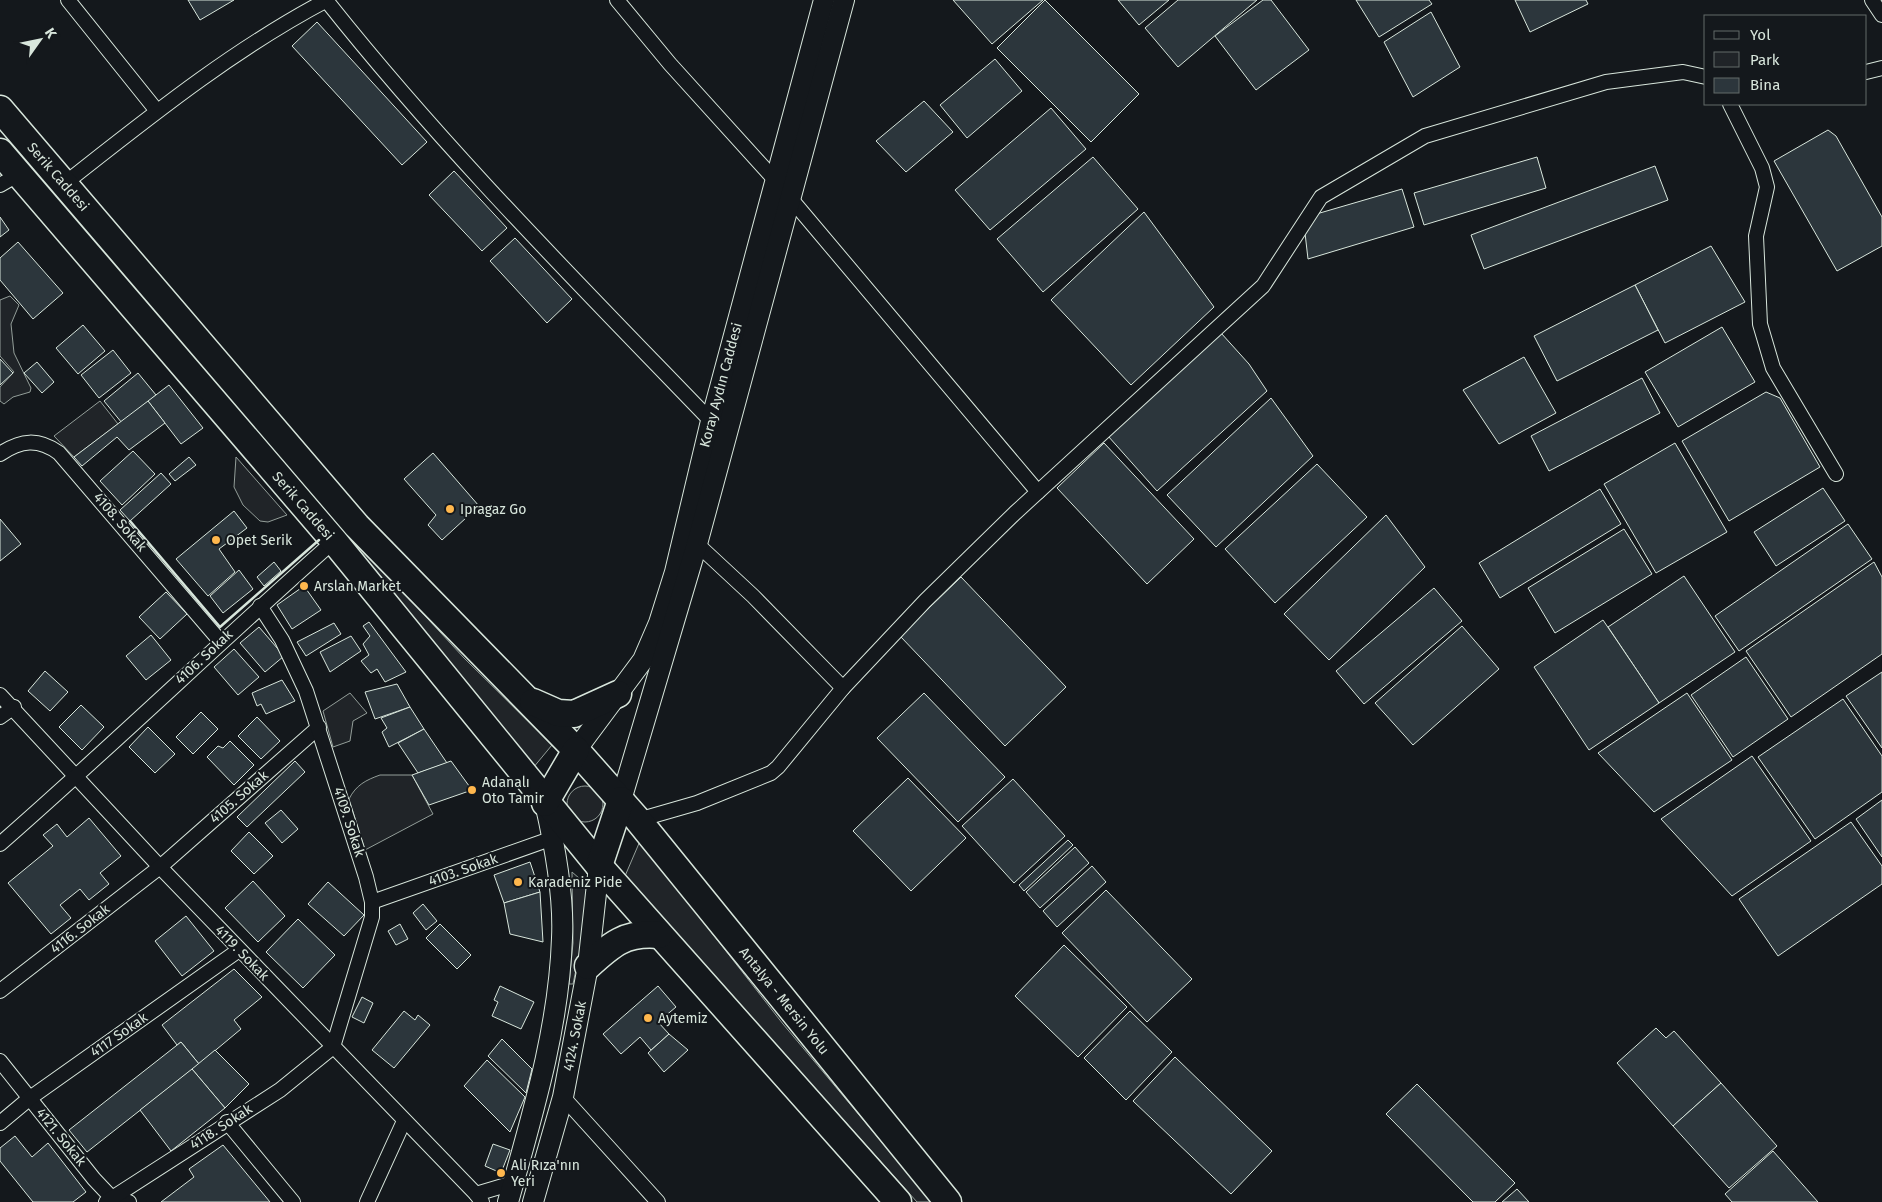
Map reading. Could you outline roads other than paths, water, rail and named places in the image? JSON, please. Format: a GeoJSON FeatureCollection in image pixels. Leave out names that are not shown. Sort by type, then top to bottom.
{"type":"FeatureCollection","features":[{"type":"Feature","properties":{"kind":"highway","name":"Serik Caddesi"},"geometry":{"type":"LineString","coordinates":[[0,109],[357,526],[576,750],[621,800]]}},
{"type":"Feature","properties":{"kind":"highway","name":"Serik Caddesi"},"geometry":{"type":"LineString","coordinates":[[0,152],[10,180],[334,541],[599,866]]}},
{"type":"Feature","properties":{"kind":"highway"},"geometry":{"type":"LineString","coordinates":[[525,698],[558,713],[574,714],[618,694]]}},
{"type":"Feature","properties":{"kind":"highway"},"geometry":{"type":"LineString","coordinates":[[546,803],[576,750]]}},
{"type":"Feature","properties":{"kind":"highway"},"geometry":{"type":"LineString","coordinates":[[621,800],[599,866],[892,1200]]}},
{"type":"Feature","properties":{"kind":"highway","name":"Antalya - Mersin Yolu"},"geometry":{"type":"LineString","coordinates":[[621,800],[948,1202]]}},
{"type":"Feature","properties":{"kind":"highway"},"geometry":{"type":"LineString","coordinates":[[588,966],[603,952],[625,938],[636,934],[659,935]]}},
{"type":"Feature","properties":{"kind":"main road","name":"Koray Aydın Caddesi"},"geometry":{"type":"LineString","coordinates":[[576,750],[643,660],[659,623],[675,572],[711,421],[824,0]]}},
{"type":"Feature","properties":{"kind":"main road"},"geometry":{"type":"LineString","coordinates":[[621,800],[697,544],[844,0]]}},
{"type":"Feature","properties":{"kind":"main road"},"geometry":{"type":"LineString","coordinates":[[508,1202],[540,1089],[555,1005],[562,938],[553,838],[546,803]]}},
{"type":"Feature","properties":{"kind":"main road","name":"4124. Sokak"},"geometry":{"type":"LineString","coordinates":[[533,1202],[563,1097],[588,966],[599,866]]}},
{"type":"Feature","properties":{"kind":"street"},"geometry":{"type":"LineString","coordinates":[[68,0],[158,111]]}},
{"type":"Feature","properties":{"kind":"street"},"geometry":{"type":"LineString","coordinates":[[64,184],[158,111],[277,27],[326,0],[385,75],[550,254],[711,421]]}},
{"type":"Feature","properties":{"kind":"street"},"geometry":{"type":"LineString","coordinates":[[616,0],[670,64],[775,180],[1038,492]]}},
{"type":"Feature","properties":{"kind":"street"},"geometry":{"type":"LineString","coordinates":[[1872,0],[1882,15]]}},
{"type":"Feature","properties":{"kind":"street"},"geometry":{"type":"LineString","coordinates":[[1867,72],[1882,68]]}},
{"type":"Feature","properties":{"kind":"street"},"geometry":{"type":"LineString","coordinates":[[638,820],[697,803],[770,773],[786,760],[842,688],[925,601],[1038,492],[1262,286],[1321,197],[1425,136],[1606,82],[1683,72],[1704,77]]}},
{"type":"Feature","properties":{"kind":"street"},"geometry":{"type":"LineString","coordinates":[[1730,105],[1762,168],[1767,187],[1756,236],[1760,324],[1773,368],[1836,474]]}},
{"type":"Feature","properties":{"kind":"street","name":"4108. Sokak"},"geometry":{"type":"LineString","coordinates":[[0,454],[29,441],[49,446],[59,453],[221,642]]}},
{"type":"Feature","properties":{"kind":"street","name":"4106. Sokak"},"geometry":{"type":"LineString","coordinates":[[0,844],[78,777],[260,606],[334,541]]}},
{"type":"Feature","properties":{"kind":"street"},"geometry":{"type":"LineString","coordinates":[[697,544],[734,578],[842,688]]}},
{"type":"Feature","properties":{"kind":"street","name":"4109. Sokak"},"geometry":{"type":"LineString","coordinates":[[260,606],[297,668],[319,727],[372,902],[372,917],[368,934],[333,1047]]}},
{"type":"Feature","properties":{"kind":"street","name":"4119. Sokak"},"geometry":{"type":"LineString","coordinates":[[0,695],[14,707],[160,867],[479,1198]]}},
{"type":"Feature","properties":{"kind":"street"},"geometry":{"type":"LineString","coordinates":[[0,716],[14,707]]}},
{"type":"Feature","properties":{"kind":"street","name":"4105. Sokak"},"geometry":{"type":"LineString","coordinates":[[160,867],[319,727]]}},
{"type":"Feature","properties":{"kind":"street","name":"4103. Sokak"},"geometry":{"type":"LineString","coordinates":[[372,902],[553,838]]}},
{"type":"Feature","properties":{"kind":"street","name":"4116. Sokak"},"geometry":{"type":"LineString","coordinates":[[0,990],[160,867]]}},
{"type":"Feature","properties":{"kind":"street","name":"4117 Sokak"},"geometry":{"type":"LineString","coordinates":[[0,1123],[30,1098],[240,950]]}},
{"type":"Feature","properties":{"kind":"street","name":"4118. Sokak"},"geometry":{"type":"LineString","coordinates":[[109,1200],[227,1122],[280,1090],[333,1047]]}},
{"type":"Feature","properties":{"kind":"street","name":"4121. Sokak"},"geometry":{"type":"LineString","coordinates":[[0,1061],[109,1200]]}},
{"type":"Feature","properties":{"kind":"street"},"geometry":{"type":"LineString","coordinates":[[563,1097],[658,1202]]}},
{"type":"Feature","properties":{"kind":"street"},"geometry":{"type":"LineString","coordinates":[[367,1202],[404,1121]]}},
{"type":"Feature","properties":{"kind":"street"},"geometry":{"type":"LineString","coordinates":[[227,1122],[293,1202]]}},
{"type":"Feature","properties":{"kind":"street"},"geometry":{"type":"LineString","coordinates":[[479,1198],[513,1183]]}},
{"type":"Feature","properties":{"kind":"street"},"geometry":{"type":"LineString","coordinates":[[109,1200],[129,1202]]}},
{"type":"Feature","properties":{"kind":"place","name":"Ipragaz Go"},"geometry":{"type":"Point","coordinates":[450,509]}},
{"type":"Feature","properties":{"kind":"place","name":"Opet Serik"},"geometry":{"type":"Point","coordinates":[216,540]}},
{"type":"Feature","properties":{"kind":"place","name":"Arslan Market"},"geometry":{"type":"Point","coordinates":[304,586]}},
{"type":"Feature","properties":{"kind":"place","name":"Adanalı Oto Tamir"},"geometry":{"type":"Point","coordinates":[472,790]}},
{"type":"Feature","properties":{"kind":"place","name":"Karadeniz Pide"},"geometry":{"type":"Point","coordinates":[518,882]}},
{"type":"Feature","properties":{"kind":"place","name":"Aytemiz"},"geometry":{"type":"Point","coordinates":[648,1018]}},
{"type":"Feature","properties":{"kind":"place","name":"Ali Rıza'nın Yeri"},"geometry":{"type":"Point","coordinates":[501,1173]}}]}
